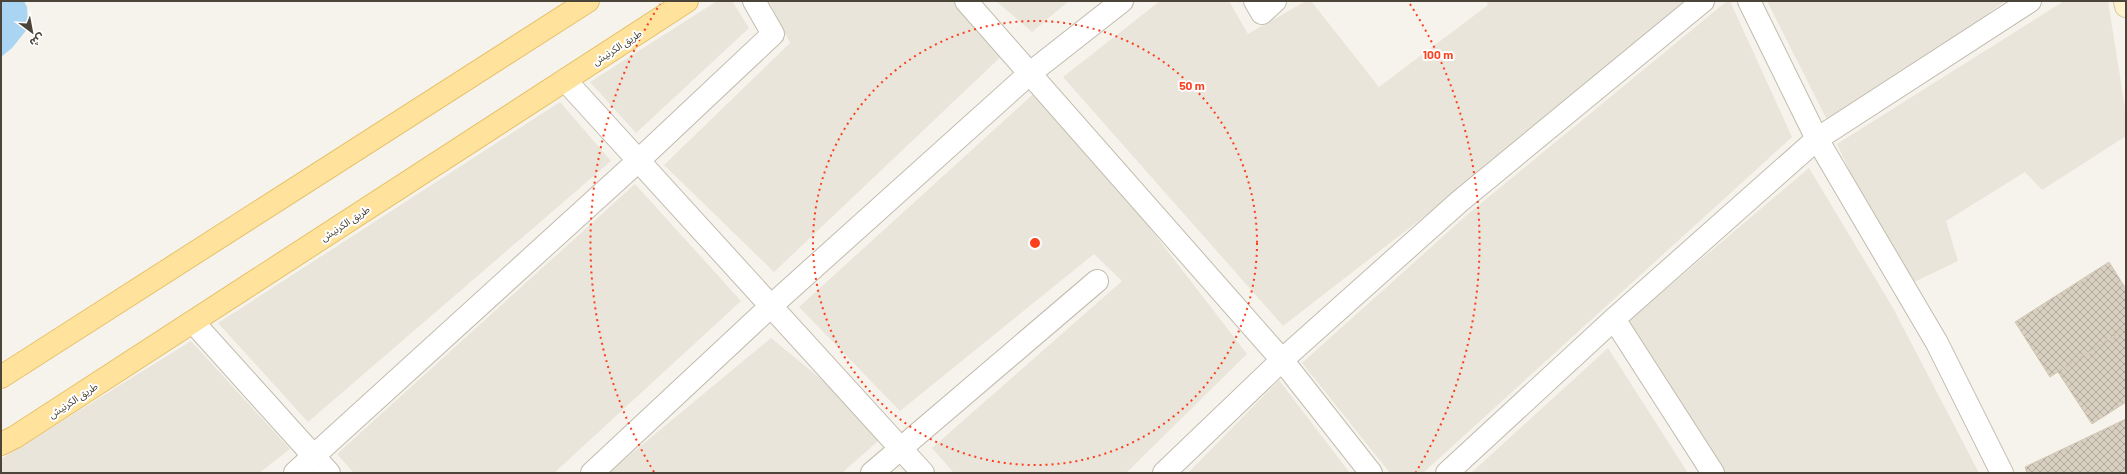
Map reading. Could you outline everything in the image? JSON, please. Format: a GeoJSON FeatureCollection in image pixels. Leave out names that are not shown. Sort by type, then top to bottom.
{"type":"FeatureCollection","features":[{"type":"Feature","properties":{"kind":"main road"},"geometry":{"type":"LineString","coordinates":[[1,377],[588,1]]}},
{"type":"Feature","properties":{"kind":"main road","name":"طريق الكرنيش"},"geometry":{"type":"LineString","coordinates":[[1,444],[193,322],[688,1]]}},
{"type":"Feature","properties":{"kind":"main road"},"geometry":{"type":"LineString","coordinates":[[2125,1],[2126,6]]}},
{"type":"Feature","properties":{"kind":"street"},"geometry":{"type":"LineString","coordinates":[[295,473],[638,161],[773,34],[754,1]]}},
{"type":"Feature","properties":{"kind":"street"},"geometry":{"type":"LineString","coordinates":[[966,1],[1282,360],[1371,473]]}},
{"type":"Feature","properties":{"kind":"street"},"geometry":{"type":"LineString","coordinates":[[592,473],[771,306],[1029,74],[1122,1]]}},
{"type":"Feature","properties":{"kind":"street"},"geometry":{"type":"LineString","coordinates":[[1255,1],[1262,13],[1275,1]]}},
{"type":"Feature","properties":{"kind":"street"},"geometry":{"type":"LineString","coordinates":[[1164,473],[1282,360],[1460,201],[1703,1]]}},
{"type":"Feature","properties":{"kind":"street"},"geometry":{"type":"LineString","coordinates":[[1749,1],[1817,139],[1937,343],[2002,473]]}},
{"type":"Feature","properties":{"kind":"street"},"geometry":{"type":"LineString","coordinates":[[1447,473],[1614,319],[1817,139],[2030,1]]}},
{"type":"Feature","properties":{"kind":"street"},"geometry":{"type":"LineString","coordinates":[[565,80],[923,473]]}},
{"type":"Feature","properties":{"kind":"street"},"geometry":{"type":"LineString","coordinates":[[872,473],[900,447],[1097,281]]}},
{"type":"Feature","properties":{"kind":"street"},"geometry":{"type":"LineString","coordinates":[[1614,319],[1713,473]]}},
{"type":"Feature","properties":{"kind":"street"},"geometry":{"type":"LineString","coordinates":[[193,322],[329,473]]}},
{"type":"Feature","properties":{"kind":"shaded area"},"geometry":{"type":"Polygon","coordinates":[[[717,1],[732,1],[749,28],[636,133],[590,82],[717,1]]]}},
{"type":"Feature","properties":{"kind":"shaded area"},"geometry":{"type":"Polygon","coordinates":[[[769,1],[958,1],[1008,50],[774,272],[664,165],[790,43],[769,1]]]}},
{"type":"Feature","properties":{"kind":"shaded area"},"geometry":{"type":"Polygon","coordinates":[[[996,1],[1069,1],[1032,32],[996,1]]]}},
{"type":"Feature","properties":{"kind":"shaded area"},"geometry":{"type":"Polygon","coordinates":[[[1160,1],[1229,1],[1248,34],[1306,1],[1311,1],[1379,87],[1488,5],[1486,1],[1702,1],[1283,326],[1063,77],[1160,1]]]}},
{"type":"Feature","properties":{"kind":"shaded area"},"geometry":{"type":"Polygon","coordinates":[[[1727,1],[1730,1],[1792,137],[1423,473],[1390,473],[1302,363],[1468,214],[1727,1]]]}},
{"type":"Feature","properties":{"kind":"shaded area"},"geometry":{"type":"Polygon","coordinates":[[[1767,1],[2005,1],[1832,130],[1767,1]]]}},
{"type":"Feature","properties":{"kind":"shaded area"},"geometry":{"type":"Polygon","coordinates":[[[2064,1],[2108,1],[2126,114],[2126,136],[2042,190],[2025,172],[1946,221],[1958,261],[1904,287],[1837,144],[2064,1]]]}},
{"type":"Feature","properties":{"kind":"shaded area"},"geometry":{"type":"Polygon","coordinates":[[[1041,87],[1247,354],[1126,473],[954,473],[932,448],[1122,281],[1094,254],[900,411],[799,307],[1041,87]]]}},
{"type":"Feature","properties":{"kind":"shaded area"},"geometry":{"type":"Polygon","coordinates":[[[560,102],[611,161],[308,422],[218,323],[560,102]]]}},
{"type":"Feature","properties":{"kind":"shaded area"},"geometry":{"type":"Polygon","coordinates":[[[1809,168],[1893,308],[1979,473],[1712,473],[1620,328],[1809,168]]]}},
{"type":"Feature","properties":{"kind":"shaded area"},"geometry":{"type":"Polygon","coordinates":[[[635,184],[741,301],[554,473],[354,473],[337,454],[635,184]]]}},
{"type":"Feature","properties":{"kind":"shaded area"},"geometry":{"type":"Polygon","coordinates":[[[771,338],[887,433],[842,473],[608,473],[771,338]]]}},
{"type":"Feature","properties":{"kind":"shaded area"},"geometry":{"type":"Polygon","coordinates":[[[191,341],[290,449],[259,473],[1,473],[1,459],[191,341]]]}},
{"type":"Feature","properties":{"kind":"shaded area"},"geometry":{"type":"Polygon","coordinates":[[[1608,348],[1688,473],[1471,473],[1608,348]]]}},
{"type":"Feature","properties":{"kind":"shaded area"},"geometry":{"type":"Polygon","coordinates":[[[1279,380],[1350,473],[1188,473],[1279,380]]]}},
{"type":"Feature","properties":{"kind":"water"},"geometry":{"type":"Polygon","coordinates":[[[1,1],[24,1],[27,7],[28,28],[12,48],[1,57],[1,1]]]}},
{"type":"Feature","properties":{"kind":"building"},"geometry":{"type":"Polygon","coordinates":[[[2109,262],[2126,289],[2126,328],[2050,377],[2015,322],[2109,262]]]}},
{"type":"Feature","properties":{"kind":"building"},"geometry":{"type":"Polygon","coordinates":[[[2126,328],[2126,402],[2092,424],[2058,372],[2126,328]]]}},
{"type":"Feature","properties":{"kind":"building"},"geometry":{"type":"Polygon","coordinates":[[[2126,419],[2126,473],[2027,473],[2025,467],[2126,419]]]}}]}
